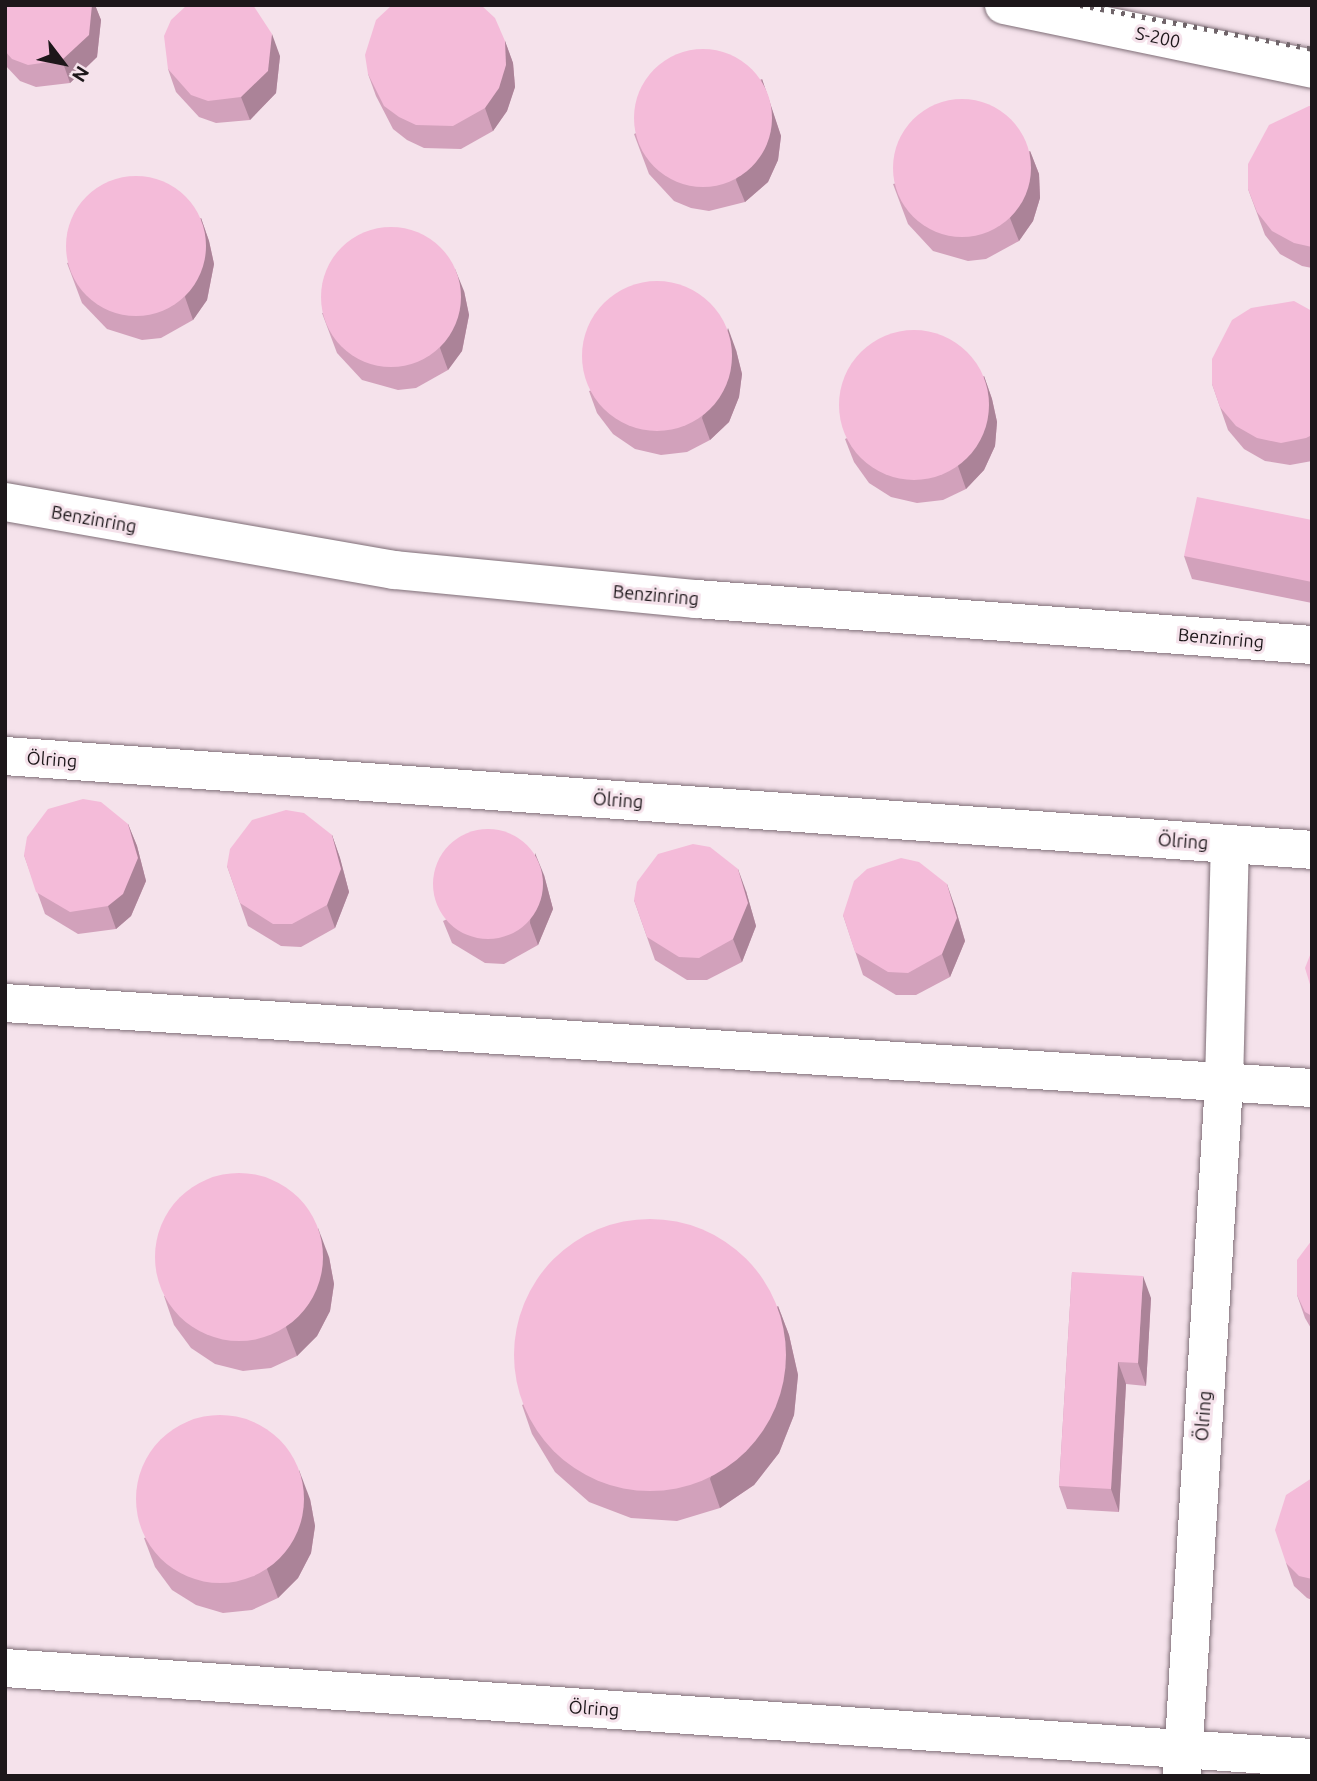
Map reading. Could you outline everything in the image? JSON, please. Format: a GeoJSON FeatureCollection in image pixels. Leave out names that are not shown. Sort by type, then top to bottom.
{"type":"FeatureCollection","features":[{"type":"Feature","properties":{"kind":"lane","name":"S-200"},"geometry":{"type":"LineString","coordinates":[[1004,5],[1312,69]]}},
{"type":"Feature","properties":{"kind":"lane","name":"Benzinring"},"geometry":{"type":"LineString","coordinates":[[5,502],[394,570],[696,599],[1312,645]]}},
{"type":"Feature","properties":{"kind":"lane","name":"Ölring"},"geometry":{"type":"LineString","coordinates":[[5,756],[1312,850]]}},
{"type":"Feature","properties":{"kind":"lane","name":"Ölring"},"geometry":{"type":"LineString","coordinates":[[1182,1762],[1224,1084],[1230,844]]}},
{"type":"Feature","properties":{"kind":"lane"},"geometry":{"type":"LineString","coordinates":[[5,1003],[1312,1088]]}},
{"type":"Feature","properties":{"kind":"lane","name":"Ölring"},"geometry":{"type":"LineString","coordinates":[[5,1668],[1182,1762],[1312,1758]]}},
{"type":"Feature","properties":{"kind":"building"},"geometry":{"type":"Polygon","coordinates":[[[5,5],[92,5],[89,35],[62,60],[28,65],[12,59],[5,51],[5,5]]]}},
{"type":"Feature","properties":{"kind":"building"},"geometry":{"type":"Polygon","coordinates":[[[187,5],[253,5],[272,34],[268,71],[241,97],[208,101],[191,95],[168,69],[164,36],[171,20],[187,5]]]}},
{"type":"Feature","properties":{"kind":"building"},"geometry":{"type":"Polygon","coordinates":[[[392,5],[481,5],[495,18],[505,41],[506,65],[499,88],[485,108],[453,126],[416,125],[384,106],[368,74],[365,55],[376,20],[392,5]]]}},
{"type":"Feature","properties":{"kind":"building"},"geometry":{"type":"Polygon","coordinates":[[[703,49],[730,54],[752,69],[767,91],[772,118],[767,145],[752,167],[730,182],[703,187],[676,182],[654,167],[639,145],[634,118],[639,91],[654,69],[676,54],[703,49]]]}},
{"type":"Feature","properties":{"kind":"building"},"geometry":{"type":"Polygon","coordinates":[[[962,99],[989,104],[1011,119],[1026,141],[1031,168],[1026,195],[1011,217],[989,232],[962,237],[935,232],[913,217],[898,195],[893,168],[898,141],[913,119],[935,104],[962,99]]]}},
{"type":"Feature","properties":{"kind":"building"},"geometry":{"type":"Polygon","coordinates":[[[1312,106],[1312,247],[1294,243],[1272,231],[1257,212],[1248,189],[1248,164],[1269,125],[1312,106]]]}},
{"type":"Feature","properties":{"kind":"building"},"geometry":{"type":"Polygon","coordinates":[[[136,176],[163,182],[185,197],[200,219],[206,246],[200,273],[185,295],[163,310],[136,316],[109,310],[87,295],[72,273],[66,246],[72,219],[87,197],[109,182],[136,176]]]}},
{"type":"Feature","properties":{"kind":"building"},"geometry":{"type":"Polygon","coordinates":[[[391,227],[418,233],[440,248],[455,270],[461,297],[455,324],[440,346],[418,361],[391,367],[364,361],[342,346],[327,324],[321,297],[327,270],[342,248],[364,233],[391,227]]]}},
{"type":"Feature","properties":{"kind":"building"},"geometry":{"type":"Polygon","coordinates":[[[657,281],[686,286],[710,303],[727,327],[732,356],[727,385],[710,409],[686,426],[657,431],[628,426],[604,409],[587,385],[582,356],[587,327],[604,303],[628,286],[657,281]]]}},
{"type":"Feature","properties":{"kind":"building"},"geometry":{"type":"Polygon","coordinates":[[[1294,301],[1312,311],[1312,435],[1281,443],[1257,438],[1236,426],[1220,407],[1212,384],[1212,359],[1232,320],[1251,308],[1294,301]]]}},
{"type":"Feature","properties":{"kind":"building"},"geometry":{"type":"Polygon","coordinates":[[[914,330],[943,336],[956,342],[967,352],[977,363],[983,376],[989,405],[983,434],[977,447],[967,458],[956,468],[943,474],[914,480],[885,474],[872,468],[861,458],[851,447],[845,434],[839,405],[845,376],[851,363],[861,352],[872,342],[885,336],[914,330]]]}},
{"type":"Feature","properties":{"kind":"building"},"geometry":{"type":"Polygon","coordinates":[[[1197,497],[1312,520],[1312,582],[1184,556],[1197,497]]]}},
{"type":"Feature","properties":{"kind":"building"},"geometry":{"type":"Polygon","coordinates":[[[83,799],[101,802],[128,824],[138,858],[123,894],[108,906],[70,912],[36,892],[24,855],[27,837],[48,809],[83,799]]]}},
{"type":"Feature","properties":{"kind":"building"},"geometry":{"type":"Polygon","coordinates":[[[286,810],[304,813],[332,835],[341,869],[327,905],[292,924],[273,924],[240,903],[227,866],[230,849],[252,820],[286,810]]]}},
{"type":"Feature","properties":{"kind":"building"},"geometry":{"type":"Polygon","coordinates":[[[488,829],[509,833],[527,845],[539,863],[543,884],[539,905],[527,923],[509,935],[488,939],[467,935],[449,923],[437,905],[433,884],[437,863],[449,845],[467,833],[488,829]]]}},
{"type":"Feature","properties":{"kind":"building"},"geometry":{"type":"Polygon","coordinates":[[[693,844],[710,847],[738,869],[748,903],[733,939],[699,958],[679,957],[647,937],[634,900],[637,882],[658,854],[693,844]]]}},
{"type":"Feature","properties":{"kind":"building"},"geometry":{"type":"Polygon","coordinates":[[[901,858],[919,862],[947,884],[957,918],[942,954],[908,973],[888,972],[855,952],[843,915],[854,881],[867,869],[901,858]]]}},
{"type":"Feature","properties":{"kind":"building"},"geometry":{"type":"Polygon","coordinates":[[[1312,950],[1312,991],[1305,968],[1312,950]]]}},
{"type":"Feature","properties":{"kind":"building"},"geometry":{"type":"Polygon","coordinates":[[[239,1173],[271,1179],[298,1198],[317,1225],[323,1257],[317,1289],[298,1316],[271,1335],[239,1341],[207,1335],[180,1316],[161,1289],[155,1257],[161,1225],[180,1198],[207,1179],[239,1173]]]}},
{"type":"Feature","properties":{"kind":"building"},"geometry":{"type":"Polygon","coordinates":[[[637,1219],[663,1219],[702,1229],[726,1242],[746,1259],[763,1279],[776,1303],[784,1328],[784,1382],[776,1407],[763,1431],[746,1451],[726,1468],[702,1481],[677,1489],[637,1491],[610,1485],[586,1475],[564,1460],[545,1441],[530,1419],[520,1395],[514,1368],[514,1342],[520,1315],[530,1291],[545,1269],[564,1250],[586,1235],[610,1225],[637,1219]]]}},
{"type":"Feature","properties":{"kind":"building"},"geometry":{"type":"Polygon","coordinates":[[[1312,1240],[1312,1316],[1305,1312],[1297,1295],[1297,1260],[1312,1240]]]}},
{"type":"Feature","properties":{"kind":"building"},"geometry":{"type":"Polygon","coordinates":[[[1072,1272],[1143,1276],[1138,1363],[1118,1362],[1111,1489],[1059,1486],[1072,1272]]]}},
{"type":"Feature","properties":{"kind":"building"},"geometry":{"type":"Polygon","coordinates":[[[220,1415],[252,1421],[279,1440],[298,1467],[304,1499],[298,1531],[279,1558],[252,1577],[220,1583],[188,1577],[161,1558],[142,1531],[136,1499],[142,1467],[161,1440],[188,1421],[220,1415]]]}},
{"type":"Feature","properties":{"kind":"building"},"geometry":{"type":"Polygon","coordinates":[[[1312,1478],[1312,1579],[1299,1576],[1286,1563],[1275,1530],[1286,1495],[1312,1478]]]}},
{"type":"Feature","properties":{"kind":"railway"},"geometry":{"type":"LineString","coordinates":[[1080,5],[1312,49]]}}]}
